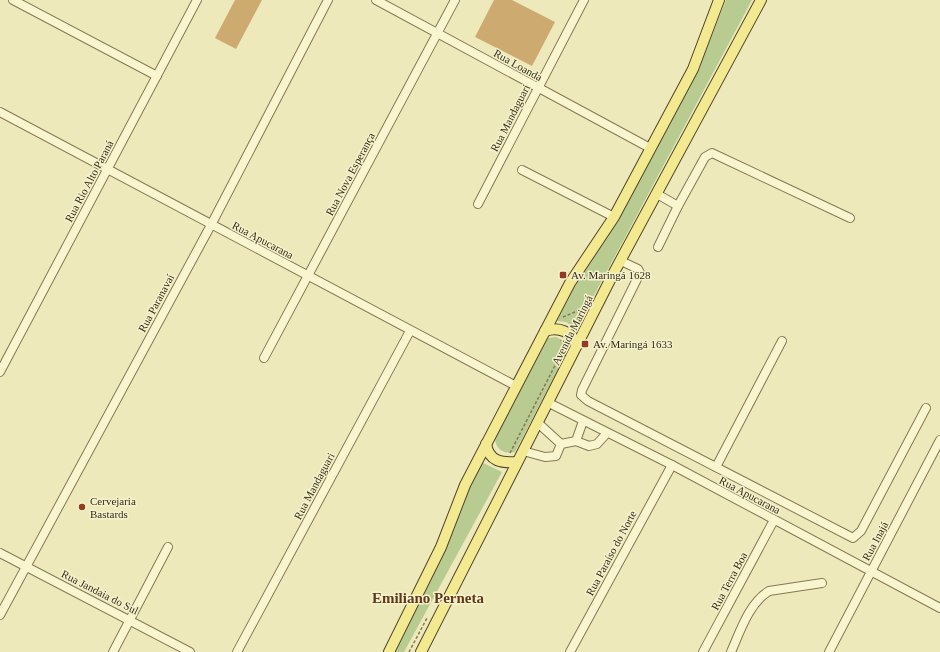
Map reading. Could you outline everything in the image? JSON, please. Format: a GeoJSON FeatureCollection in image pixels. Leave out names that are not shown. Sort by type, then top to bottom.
{"type":"FeatureCollection","features":[{"type":"Feature","properties":{"kind":"main road"},"geometry":{"type":"LineString","coordinates":[[389,652],[441,547],[465,485],[570,283],[614,217],[693,69],[720,0]]}},
{"type":"Feature","properties":{"kind":"main road","name":"Avenida Maringá"},"geometry":{"type":"LineString","coordinates":[[421,652],[577,345],[761,0]]}},
{"type":"Feature","properties":{"kind":"main road"},"geometry":{"type":"LineString","coordinates":[[545,331],[554,329],[566,332],[573,337],[577,345]]}},
{"type":"Feature","properties":{"kind":"main road"},"geometry":{"type":"LineString","coordinates":[[486,444],[487,451],[491,457],[497,461],[505,463],[517,462]]}},
{"type":"Feature","properties":{"kind":"street"},"geometry":{"type":"LineString","coordinates":[[13,0],[157,76]]}},
{"type":"Feature","properties":{"kind":"street","name":"Rua Rio Alto Paraná"},"geometry":{"type":"LineString","coordinates":[[0,372],[196,0]]}},
{"type":"Feature","properties":{"kind":"street","name":"Rua Paranavaí"},"geometry":{"type":"LineString","coordinates":[[0,614],[211,225],[328,0]]}},
{"type":"Feature","properties":{"kind":"street","name":"Rua Loanda"},"geometry":{"type":"LineString","coordinates":[[376,0],[650,148]]}},
{"type":"Feature","properties":{"kind":"street","name":"Rua Nova Esperança"},"geometry":{"type":"LineString","coordinates":[[264,358],[455,0]]}},
{"type":"Feature","properties":{"kind":"street","name":"Rua Mandaguari"},"geometry":{"type":"LineString","coordinates":[[478,204],[584,0]]}},
{"type":"Feature","properties":{"kind":"street","name":"Rua Apucarana"},"geometry":{"type":"LineString","coordinates":[[0,112],[516,386]]}},
{"type":"Feature","properties":{"kind":"street"},"geometry":{"type":"LineString","coordinates":[[658,247],[678,206],[705,158],[712,153],[850,218]]}},
{"type":"Feature","properties":{"kind":"street"},"geometry":{"type":"LineString","coordinates":[[522,170],[614,217]]}},
{"type":"Feature","properties":{"kind":"street"},"geometry":{"type":"LineString","coordinates":[[657,194],[678,206]]}},
{"type":"Feature","properties":{"kind":"street"},"geometry":{"type":"LineString","coordinates":[[621,261],[638,269],[640,273],[582,390],[581,395],[588,401],[852,538],[861,531],[926,408]]}},
{"type":"Feature","properties":{"kind":"street","name":"Rua Mandaguari"},"geometry":{"type":"LineString","coordinates":[[238,652],[410,331]]}},
{"type":"Feature","properties":{"kind":"street"},"geometry":{"type":"LineString","coordinates":[[716,467],[782,341]]}},
{"type":"Feature","properties":{"kind":"street","name":"Rua Apucarana"},"geometry":{"type":"LineString","coordinates":[[548,403],[672,465],[940,608]]}},
{"type":"Feature","properties":{"kind":"street"},"geometry":{"type":"LineString","coordinates":[[576,441],[583,421]]}},
{"type":"Feature","properties":{"kind":"street"},"geometry":{"type":"LineString","coordinates":[[538,424],[561,444]]}},
{"type":"Feature","properties":{"kind":"street"},"geometry":{"type":"LineString","coordinates":[[561,444],[576,441],[589,446],[597,444],[607,433]]}},
{"type":"Feature","properties":{"kind":"street","name":"Rua Inajá"},"geometry":{"type":"LineString","coordinates":[[829,652],[940,440]]}},
{"type":"Feature","properties":{"kind":"street"},"geometry":{"type":"LineString","coordinates":[[523,451],[545,457],[556,456],[561,444]]}},
{"type":"Feature","properties":{"kind":"street","name":"Rua Paraíso do Norte"},"geometry":{"type":"LineString","coordinates":[[570,652],[672,465]]}},
{"type":"Feature","properties":{"kind":"street","name":"Rua Terra Boa"},"geometry":{"type":"LineString","coordinates":[[703,652],[774,520]]}},
{"type":"Feature","properties":{"kind":"street"},"geometry":{"type":"LineString","coordinates":[[113,652],[168,547]]}},
{"type":"Feature","properties":{"kind":"street","name":"Rua Jandaia do Sul"},"geometry":{"type":"LineString","coordinates":[[0,553],[190,652]]}},
{"type":"Feature","properties":{"kind":"street"},"geometry":{"type":"LineString","coordinates":[[731,652],[748,616],[762,595],[769,591],[822,583]]}},
{"type":"Feature","properties":{"kind":"path"},"geometry":{"type":"LineString","coordinates":[[508,454],[512,452],[564,348],[557,335]]}},
{"type":"Feature","properties":{"kind":"green space"},"geometry":{"type":"Polygon","coordinates":[[[726,0],[752,0],[576,329],[566,322],[557,321],[575,286],[618,220],[698,70],[726,0]]]}},
{"type":"Feature","properties":{"kind":"green space"},"geometry":{"type":"Polygon","coordinates":[[[556,337],[564,341],[569,348],[515,452],[504,452],[497,446],[495,439],[548,338],[556,337]]]}},
{"type":"Feature","properties":{"kind":"green space"},"geometry":{"type":"Polygon","coordinates":[[[481,462],[502,472],[404,652],[395,652],[445,549],[468,487],[481,462]]]}},
{"type":"Feature","properties":{"kind":"building"},"geometry":{"type":"Polygon","coordinates":[[[235,0],[262,0],[236,49],[215,38],[235,0]]]}},
{"type":"Feature","properties":{"kind":"building"},"geometry":{"type":"Polygon","coordinates":[[[494,0],[512,0],[555,22],[532,66],[475,37],[494,0]]]}},
{"type":"Feature","properties":{"kind":"place","name":"Av. Maringá 1628"},"geometry":{"type":"Point","coordinates":[563,275]}},
{"type":"Feature","properties":{"kind":"place","name":"Av. Maringá 1633"},"geometry":{"type":"Point","coordinates":[585,344]}},
{"type":"Feature","properties":{"kind":"place","name":"Cervejaria Bastards"},"geometry":{"type":"Point","coordinates":[82,507]}},
{"type":"Feature","properties":{"kind":"district","name":"Emiliano Perneta"},"geometry":{"type":"Point","coordinates":[428,598]}}]}
